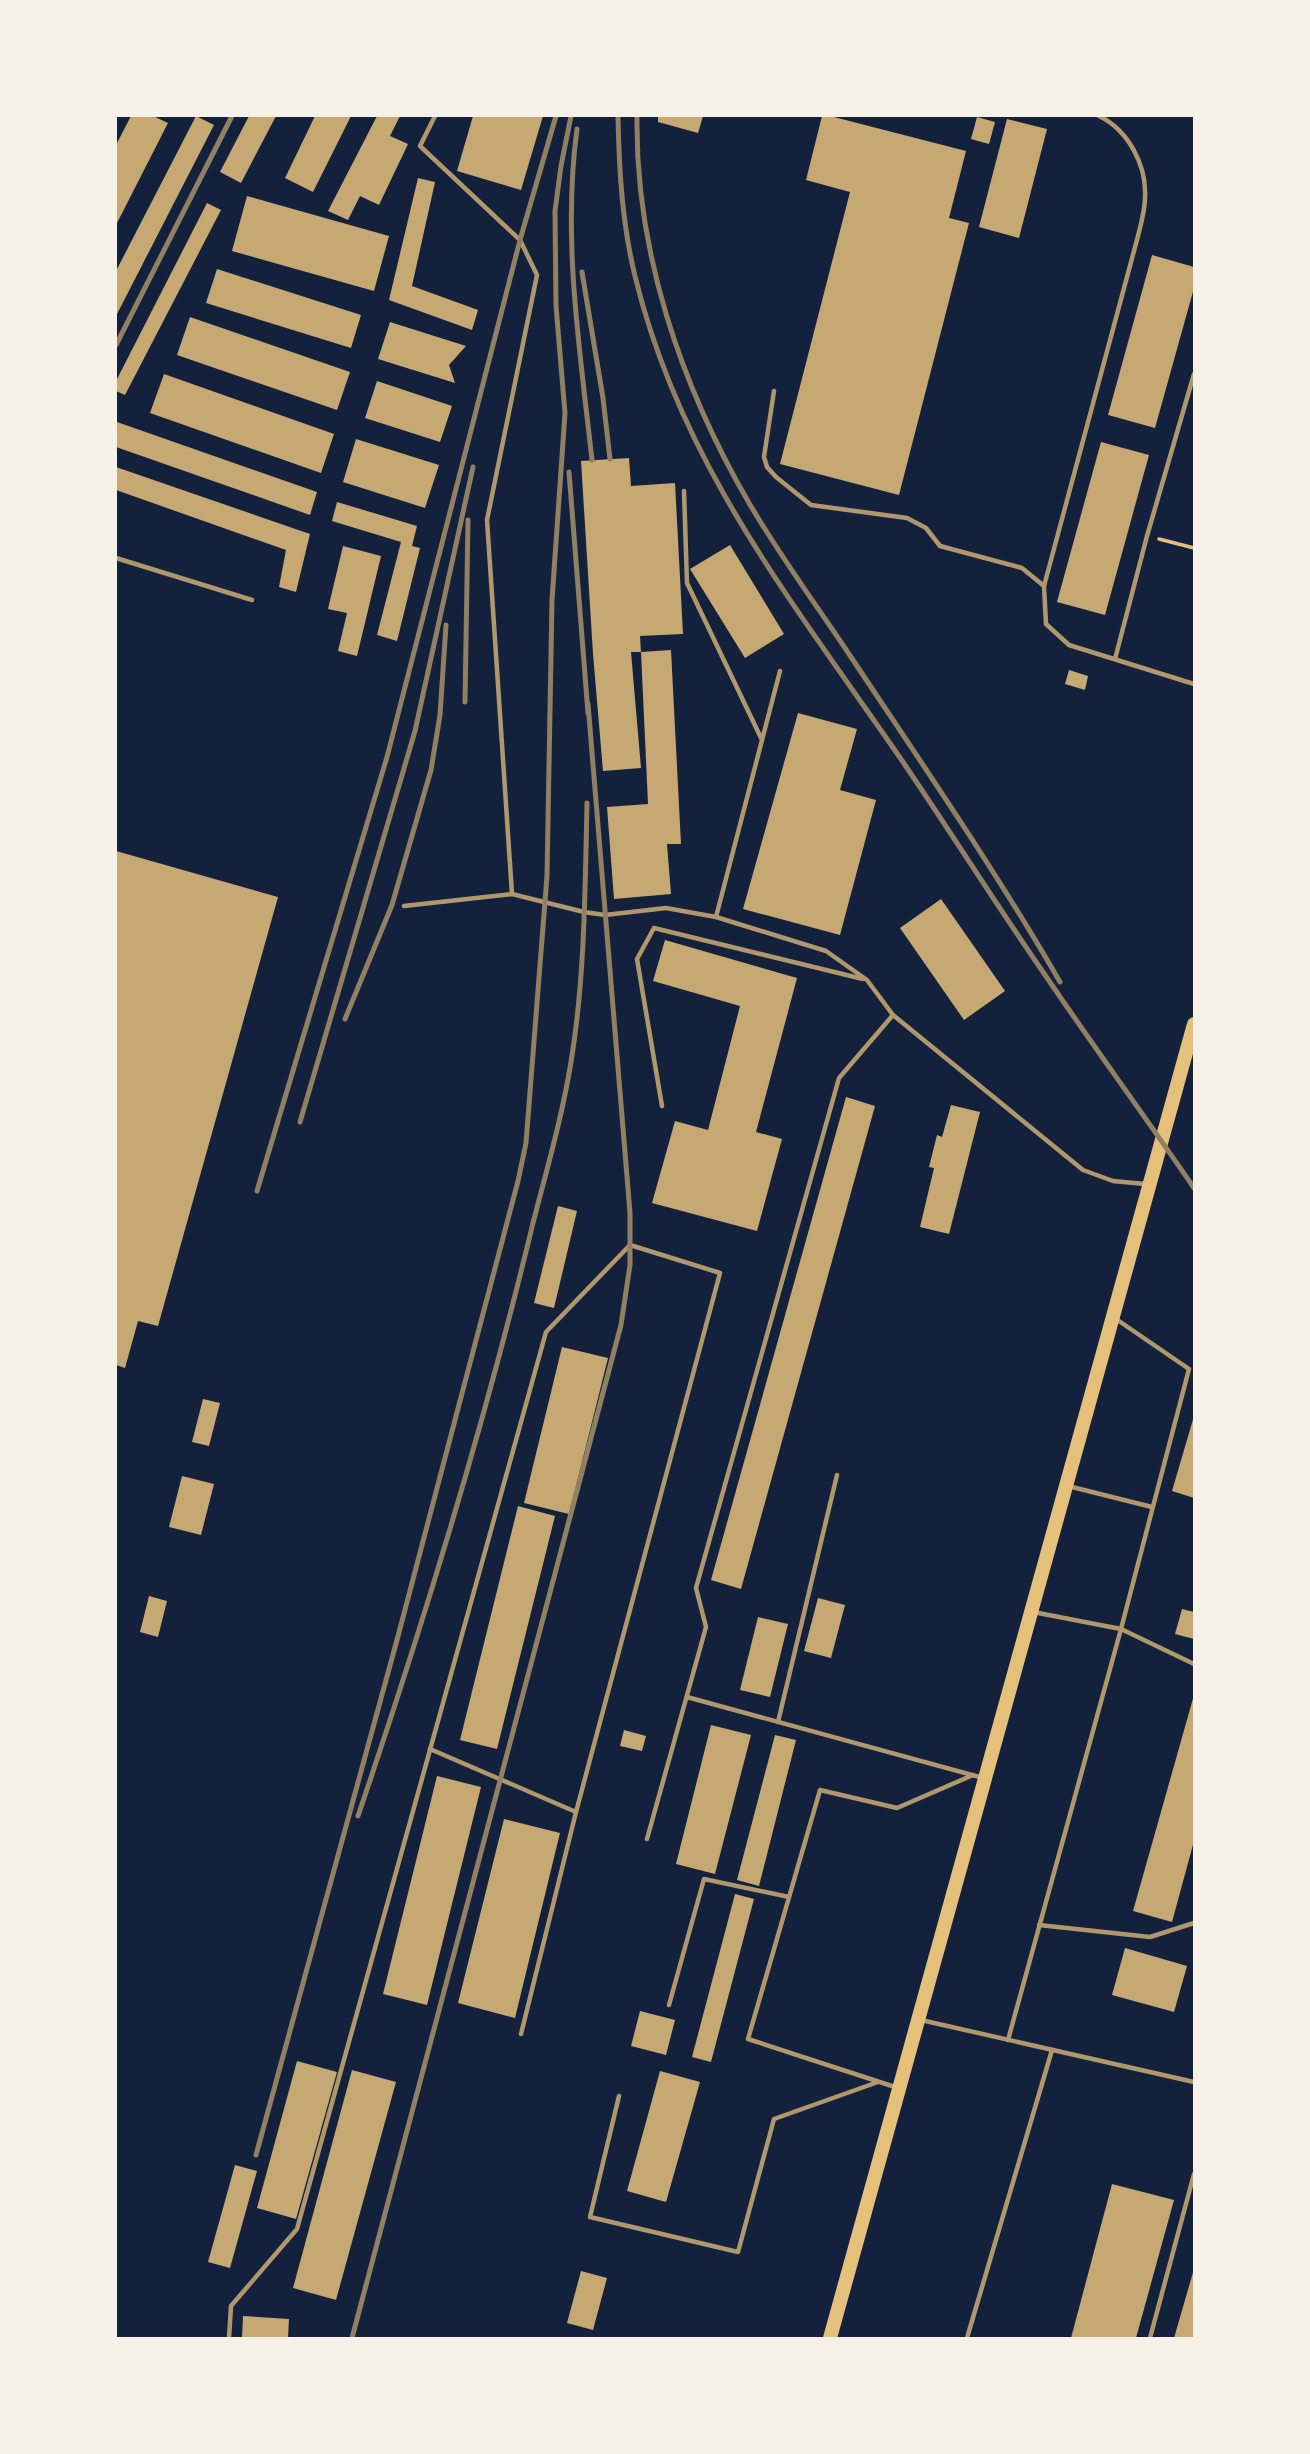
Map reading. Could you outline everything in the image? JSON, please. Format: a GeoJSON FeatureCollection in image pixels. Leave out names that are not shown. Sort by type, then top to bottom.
{"type":"FeatureCollection","features":[{"type":"Feature","properties":{"kind":"main road"},"geometry":{"type":"LineString","coordinates":[[830,2339],[920,2020],[980,1777],[1068,1486],[1195,1024]]}},
{"type":"Feature","properties":{"kind":"lane"},"geometry":{"type":"LineString","coordinates":[[435,116],[419,146],[520,240],[537,275],[487,520],[512,894]]}},
{"type":"Feature","properties":{"kind":"lane"},"geometry":{"type":"LineString","coordinates":[[1099,116],[1121,131],[1131,146],[1144,180],[1145,198],[1138,236],[1044,586],[1046,624],[1069,645],[1195,684]]}},
{"type":"Feature","properties":{"kind":"lane"},"geometry":{"type":"LineString","coordinates":[[1115,659],[1147,536],[1195,374]]}},
{"type":"Feature","properties":{"kind":"lane"},"geometry":{"type":"LineString","coordinates":[[774,391],[764,457],[767,467],[811,505],[907,518],[926,528],[940,546],[1022,568],[1044,586]]}},
{"type":"Feature","properties":{"kind":"lane"},"geometry":{"type":"LineString","coordinates":[[684,491],[687,583],[762,740]]}},
{"type":"Feature","properties":{"kind":"lane"},"geometry":{"type":"LineString","coordinates":[[116,558],[252,600]]}},
{"type":"Feature","properties":{"kind":"lane"},"geometry":{"type":"LineString","coordinates":[[716,918],[780,671]]}},
{"type":"Feature","properties":{"kind":"lane"},"geometry":{"type":"LineString","coordinates":[[404,906],[512,894],[584,912],[622,914],[666,908],[716,918],[826,951],[867,980],[893,1015],[1083,1170],[1114,1181],[1150,1184]]}},
{"type":"Feature","properties":{"kind":"lane"},"geometry":{"type":"LineString","coordinates":[[662,1106],[637,959],[654,928],[867,980]]}},
{"type":"Feature","properties":{"kind":"lane"},"geometry":{"type":"LineString","coordinates":[[647,1839],[706,1627],[696,1588],[839,1078],[893,1015]]}},
{"type":"Feature","properties":{"kind":"lane"},"geometry":{"type":"LineString","coordinates":[[229,2339],[231,2306],[297,2229],[546,1332],[630,1245],[720,1273],[576,1812],[521,2034]]}},
{"type":"Feature","properties":{"kind":"lane"},"geometry":{"type":"LineString","coordinates":[[1008,2040],[1152,1507],[1192,1370],[1114,1318]]}},
{"type":"Feature","properties":{"kind":"lane"},"geometry":{"type":"LineString","coordinates":[[778,1722],[837,1475]]}},
{"type":"Feature","properties":{"kind":"lane"},"geometry":{"type":"LineString","coordinates":[[1068,1486],[1152,1507]]}},
{"type":"Feature","properties":{"kind":"lane"},"geometry":{"type":"LineString","coordinates":[[1032,1611],[1121,1629],[1195,1664]]}},
{"type":"Feature","properties":{"kind":"lane"},"geometry":{"type":"LineString","coordinates":[[687,1697],[980,1777]]}},
{"type":"Feature","properties":{"kind":"lane"},"geometry":{"type":"LineString","coordinates":[[430,1749],[576,1812]]}},
{"type":"Feature","properties":{"kind":"lane"},"geometry":{"type":"LineString","coordinates":[[901,2089],[748,2039],[820,1790],[897,1808],[980,1777]]}},
{"type":"Feature","properties":{"kind":"lane"},"geometry":{"type":"LineString","coordinates":[[669,2005],[704,1879],[789,1897]]}},
{"type":"Feature","properties":{"kind":"lane"},"geometry":{"type":"LineString","coordinates":[[1039,1925],[1150,1937],[1195,1923]]}},
{"type":"Feature","properties":{"kind":"lane"},"geometry":{"type":"LineString","coordinates":[[920,2020],[1195,2082]]}},
{"type":"Feature","properties":{"kind":"lane"},"geometry":{"type":"LineString","coordinates":[[967,2339],[1052,2050]]}},
{"type":"Feature","properties":{"kind":"lane"},"geometry":{"type":"LineString","coordinates":[[619,2096],[590,2217],[738,2252],[774,2119],[878,2081]]}},
{"type":"Feature","properties":{"kind":"lane"},"geometry":{"type":"LineString","coordinates":[[1150,2339],[1195,2174]]}},
{"type":"Feature","properties":{"kind":"path"},"geometry":{"type":"LineString","coordinates":[[1147,536],[1195,548]]}},
{"type":"Feature","properties":{"kind":"building"},"geometry":{"type":"Polygon","coordinates":[[[131,116],[153,116],[168,123],[116,225],[116,145],[131,116]]]}},
{"type":"Feature","properties":{"kind":"building"},"geometry":{"type":"Polygon","coordinates":[[[196,116],[214,125],[116,316],[116,271],[196,116]]]}},
{"type":"Feature","properties":{"kind":"building"},"geometry":{"type":"Polygon","coordinates":[[[249,116],[276,116],[241,183],[220,172],[249,116]]]}},
{"type":"Feature","properties":{"kind":"building"},"geometry":{"type":"Polygon","coordinates":[[[315,116],[351,116],[313,192],[285,178],[315,116]]]}},
{"type":"Feature","properties":{"kind":"building"},"geometry":{"type":"Polygon","coordinates":[[[377,116],[400,116],[390,136],[408,144],[379,205],[360,196],[348,220],[328,211],[377,116]]]}},
{"type":"Feature","properties":{"kind":"building"},"geometry":{"type":"Polygon","coordinates":[[[473,116],[543,116],[521,190],[457,171],[473,116]]]}},
{"type":"Feature","properties":{"kind":"building"},"geometry":{"type":"Polygon","coordinates":[[[658,116],[703,116],[698,133],[658,122],[658,116]]]}},
{"type":"Feature","properties":{"kind":"building"},"geometry":{"type":"Polygon","coordinates":[[[822,116],[966,151],[949,218],[969,223],[899,495],[780,464],[850,192],[806,180],[822,116]]]}},
{"type":"Feature","properties":{"kind":"building"},"geometry":{"type":"Polygon","coordinates":[[[977,117],[995,122],[989,144],[971,139],[977,117]]]}},
{"type":"Feature","properties":{"kind":"building"},"geometry":{"type":"Polygon","coordinates":[[[1007,119],[1047,129],[1019,238],[979,227],[1007,119]]]}},
{"type":"Feature","properties":{"kind":"building"},"geometry":{"type":"Polygon","coordinates":[[[418,178],[435,182],[412,286],[478,310],[472,330],[389,300],[418,178]]]}},
{"type":"Feature","properties":{"kind":"building"},"geometry":{"type":"Polygon","coordinates":[[[247,196],[389,236],[374,291],[232,251],[247,196]]]}},
{"type":"Feature","properties":{"kind":"building"},"geometry":{"type":"Polygon","coordinates":[[[207,203],[221,210],[125,395],[116,391],[116,381],[207,203]]]}},
{"type":"Feature","properties":{"kind":"building"},"geometry":{"type":"Polygon","coordinates":[[[1152,255],[1194,267],[1194,288],[1155,428],[1108,415],[1152,255]]]}},
{"type":"Feature","properties":{"kind":"building"},"geometry":{"type":"Polygon","coordinates":[[[217,269],[361,315],[351,348],[206,303],[217,269]]]}},
{"type":"Feature","properties":{"kind":"building"},"geometry":{"type":"Polygon","coordinates":[[[190,317],[350,372],[337,410],[177,355],[190,317]]]}},
{"type":"Feature","properties":{"kind":"building"},"geometry":{"type":"Polygon","coordinates":[[[390,322],[466,346],[449,365],[455,383],[378,359],[390,322]]]}},
{"type":"Feature","properties":{"kind":"building"},"geometry":{"type":"Polygon","coordinates":[[[164,374],[334,434],[321,473],[150,413],[164,374]]]}},
{"type":"Feature","properties":{"kind":"building"},"geometry":{"type":"Polygon","coordinates":[[[377,381],[452,406],[440,442],[365,418],[377,381]]]}},
{"type":"Feature","properties":{"kind":"building"},"geometry":{"type":"Polygon","coordinates":[[[117,422],[317,492],[310,515],[116,447],[117,422]]]}},
{"type":"Feature","properties":{"kind":"building"},"geometry":{"type":"Polygon","coordinates":[[[356,439],[439,465],[425,508],[343,482],[356,439]]]}},
{"type":"Feature","properties":{"kind":"building"},"geometry":{"type":"Polygon","coordinates":[[[1101,442],[1149,455],[1105,615],[1057,602],[1101,442]]]}},
{"type":"Feature","properties":{"kind":"building"},"geometry":{"type":"Polygon","coordinates":[[[629,458],[631,486],[675,483],[683,634],[640,636],[641,652],[631,652],[641,768],[603,771],[581,461],[629,458]]]}},
{"type":"Feature","properties":{"kind":"building"},"geometry":{"type":"Polygon","coordinates":[[[116,467],[310,534],[296,592],[279,587],[286,550],[116,490],[116,467]]]}},
{"type":"Feature","properties":{"kind":"building"},"geometry":{"type":"Polygon","coordinates":[[[337,502],[417,526],[412,546],[420,548],[397,641],[377,635],[401,542],[332,521],[337,502]]]}},
{"type":"Feature","properties":{"kind":"building"},"geometry":{"type":"Polygon","coordinates":[[[730,545],[784,634],[745,658],[690,569],[730,545]]]}},
{"type":"Feature","properties":{"kind":"building"},"geometry":{"type":"Polygon","coordinates":[[[343,546],[381,556],[357,656],[338,651],[347,613],[328,609],[343,546]]]}},
{"type":"Feature","properties":{"kind":"building"},"geometry":{"type":"Polygon","coordinates":[[[671,650],[681,844],[667,844],[671,894],[614,899],[607,807],[648,804],[641,652],[671,650]]]}},
{"type":"Feature","properties":{"kind":"building"},"geometry":{"type":"Polygon","coordinates":[[[1069,670],[1088,676],[1085,690],[1065,684],[1069,670]]]}},
{"type":"Feature","properties":{"kind":"building"},"geometry":{"type":"Polygon","coordinates":[[[798,713],[857,729],[840,790],[876,800],[840,935],[743,909],[798,713]]]}},
{"type":"Feature","properties":{"kind":"building"},"geometry":{"type":"Polygon","coordinates":[[[116,851],[278,897],[158,1326],[138,1321],[125,1368],[116,1365],[116,851]]]}},
{"type":"Feature","properties":{"kind":"building"},"geometry":{"type":"Polygon","coordinates":[[[941,899],[1005,991],[964,1020],[900,928],[941,899]]]}},
{"type":"Feature","properties":{"kind":"building"},"geometry":{"type":"Polygon","coordinates":[[[665,940],[797,978],[756,1132],[782,1139],[757,1231],[652,1203],[675,1121],[708,1130],[740,1006],[653,981],[665,940]]]}},
{"type":"Feature","properties":{"kind":"building"},"geometry":{"type":"Polygon","coordinates":[[[846,1097],[875,1106],[741,1589],[711,1580],[846,1097]]]}},
{"type":"Feature","properties":{"kind":"building"},"geometry":{"type":"Polygon","coordinates":[[[951,1105],[980,1112],[949,1234],[920,1227],[934,1168],[929,1167],[937,1135],[942,1137],[951,1105]]]}},
{"type":"Feature","properties":{"kind":"building"},"geometry":{"type":"Polygon","coordinates":[[[558,1206],[577,1211],[554,1308],[534,1303],[558,1206]]]}},
{"type":"Feature","properties":{"kind":"building"},"geometry":{"type":"Polygon","coordinates":[[[562,1347],[608,1358],[569,1514],[524,1503],[562,1347]]]}},
{"type":"Feature","properties":{"kind":"building"},"geometry":{"type":"Polygon","coordinates":[[[203,1399],[220,1403],[209,1446],[192,1442],[203,1399]]]}},
{"type":"Feature","properties":{"kind":"building"},"geometry":{"type":"Polygon","coordinates":[[[1194,1416],[1194,1498],[1172,1491],[1194,1416]]]}},
{"type":"Feature","properties":{"kind":"building"},"geometry":{"type":"Polygon","coordinates":[[[182,1476],[214,1484],[201,1535],[169,1527],[182,1476]]]}},
{"type":"Feature","properties":{"kind":"building"},"geometry":{"type":"Polygon","coordinates":[[[518,1506],[555,1516],[497,1749],[460,1740],[518,1506]]]}},
{"type":"Feature","properties":{"kind":"building"},"geometry":{"type":"Polygon","coordinates":[[[149,1596],[167,1601],[158,1637],[140,1632],[149,1596]]]}},
{"type":"Feature","properties":{"kind":"building"},"geometry":{"type":"Polygon","coordinates":[[[818,1598],[845,1605],[831,1658],[804,1651],[818,1598]]]}},
{"type":"Feature","properties":{"kind":"building"},"geometry":{"type":"Polygon","coordinates":[[[1182,1609],[1194,1612],[1194,1639],[1175,1634],[1182,1609]]]}},
{"type":"Feature","properties":{"kind":"building"},"geometry":{"type":"Polygon","coordinates":[[[758,1617],[788,1624],[770,1697],[740,1690],[758,1617]]]}},
{"type":"Feature","properties":{"kind":"building"},"geometry":{"type":"Polygon","coordinates":[[[1194,1695],[1194,1841],[1172,1922],[1133,1911],[1194,1695]]]}},
{"type":"Feature","properties":{"kind":"building"},"geometry":{"type":"Polygon","coordinates":[[[711,1725],[751,1735],[715,1874],[676,1864],[711,1725]]]}},
{"type":"Feature","properties":{"kind":"building"},"geometry":{"type":"Polygon","coordinates":[[[624,1730],[646,1736],[642,1751],[620,1746],[624,1730]]]}},
{"type":"Feature","properties":{"kind":"building"},"geometry":{"type":"Polygon","coordinates":[[[775,1735],[796,1740],[759,1886],[737,1880],[775,1735]]]}},
{"type":"Feature","properties":{"kind":"building"},"geometry":{"type":"Polygon","coordinates":[[[437,1776],[481,1787],[427,2005],[383,1994],[437,1776]]]}},
{"type":"Feature","properties":{"kind":"building"},"geometry":{"type":"Polygon","coordinates":[[[504,1819],[560,1833],[515,2018],[458,2003],[504,1819]]]}},
{"type":"Feature","properties":{"kind":"building"},"geometry":{"type":"Polygon","coordinates":[[[735,1894],[754,1899],[711,2062],[692,2057],[735,1894]]]}},
{"type":"Feature","properties":{"kind":"building"},"geometry":{"type":"Polygon","coordinates":[[[1125,1948],[1187,1966],[1174,2012],[1112,1995],[1125,1948]]]}},
{"type":"Feature","properties":{"kind":"building"},"geometry":{"type":"Polygon","coordinates":[[[640,2011],[675,2020],[666,2055],[631,2046],[640,2011]]]}},
{"type":"Feature","properties":{"kind":"building"},"geometry":{"type":"Polygon","coordinates":[[[297,2061],[337,2072],[296,2219],[257,2208],[297,2061]]]}},
{"type":"Feature","properties":{"kind":"building"},"geometry":{"type":"Polygon","coordinates":[[[352,2070],[396,2082],[336,2300],[293,2288],[352,2070]]]}},
{"type":"Feature","properties":{"kind":"building"},"geometry":{"type":"Polygon","coordinates":[[[660,2071],[700,2082],[666,2202],[627,2191],[660,2071]]]}},
{"type":"Feature","properties":{"kind":"building"},"geometry":{"type":"Polygon","coordinates":[[[235,2165],[257,2171],[230,2268],[208,2262],[235,2165]]]}},
{"type":"Feature","properties":{"kind":"building"},"geometry":{"type":"Polygon","coordinates":[[[1112,2184],[1174,2200],[1136,2338],[1071,2338],[1112,2184]]]}},
{"type":"Feature","properties":{"kind":"building"},"geometry":{"type":"Polygon","coordinates":[[[1194,2269],[1194,2338],[1174,2338],[1194,2269]]]}},
{"type":"Feature","properties":{"kind":"building"},"geometry":{"type":"Polygon","coordinates":[[[581,2271],[607,2278],[593,2330],[567,2323],[581,2271]]]}},
{"type":"Feature","properties":{"kind":"building"},"geometry":{"type":"Polygon","coordinates":[[[243,2316],[289,2319],[288,2338],[242,2338],[243,2316]]]}},
{"type":"Feature","properties":{"kind":"railway"},"geometry":{"type":"LineString","coordinates":[[116,345],[232,116]]}},
{"type":"Feature","properties":{"kind":"railway"},"geometry":{"type":"LineString","coordinates":[[257,1191],[387,757],[520,240],[556,116]]}},
{"type":"Feature","properties":{"kind":"railway"},"geometry":{"type":"LineString","coordinates":[[256,2155],[397,1640],[526,1143],[547,876],[552,600],[565,413],[556,306],[555,211],[571,116]]}},
{"type":"Feature","properties":{"kind":"railway"},"geometry":{"type":"LineString","coordinates":[[618,116],[622,196],[635,276],[655,345],[681,410],[712,472],[746,531],[822,647],[903,762],[1060,997],[1194,1188]]}},
{"type":"Feature","properties":{"kind":"railway"},"geometry":{"type":"LineString","coordinates":[[637,116],[638,167],[654,267],[683,365],[725,458],[773,542],[958,818],[1060,982]]}},
{"type":"Feature","properties":{"kind":"railway"},"geometry":{"type":"LineString","coordinates":[[577,129],[571,212],[572,253],[592,460]]}},
{"type":"Feature","properties":{"kind":"railway"},"geometry":{"type":"LineString","coordinates":[[582,272],[603,398],[610,459]]}},
{"type":"Feature","properties":{"kind":"railway"},"geometry":{"type":"LineString","coordinates":[[300,1122],[415,731],[473,467]]}},
{"type":"Feature","properties":{"kind":"railway"},"geometry":{"type":"LineString","coordinates":[[569,472],[588,713]]}},
{"type":"Feature","properties":{"kind":"railway"},"geometry":{"type":"LineString","coordinates":[[465,702],[468,520]]}},
{"type":"Feature","properties":{"kind":"railway"},"geometry":{"type":"LineString","coordinates":[[345,1019],[392,905],[431,770],[440,715],[446,625]]}},
{"type":"Feature","properties":{"kind":"railway"},"geometry":{"type":"LineString","coordinates":[[352,2338],[621,1325],[630,1265],[630,1213],[588,704]]}},
{"type":"Feature","properties":{"kind":"railway"},"geometry":{"type":"LineString","coordinates":[[358,1816],[473,1450],[563,1104],[579,998],[584,933],[587,803]]}}]}
